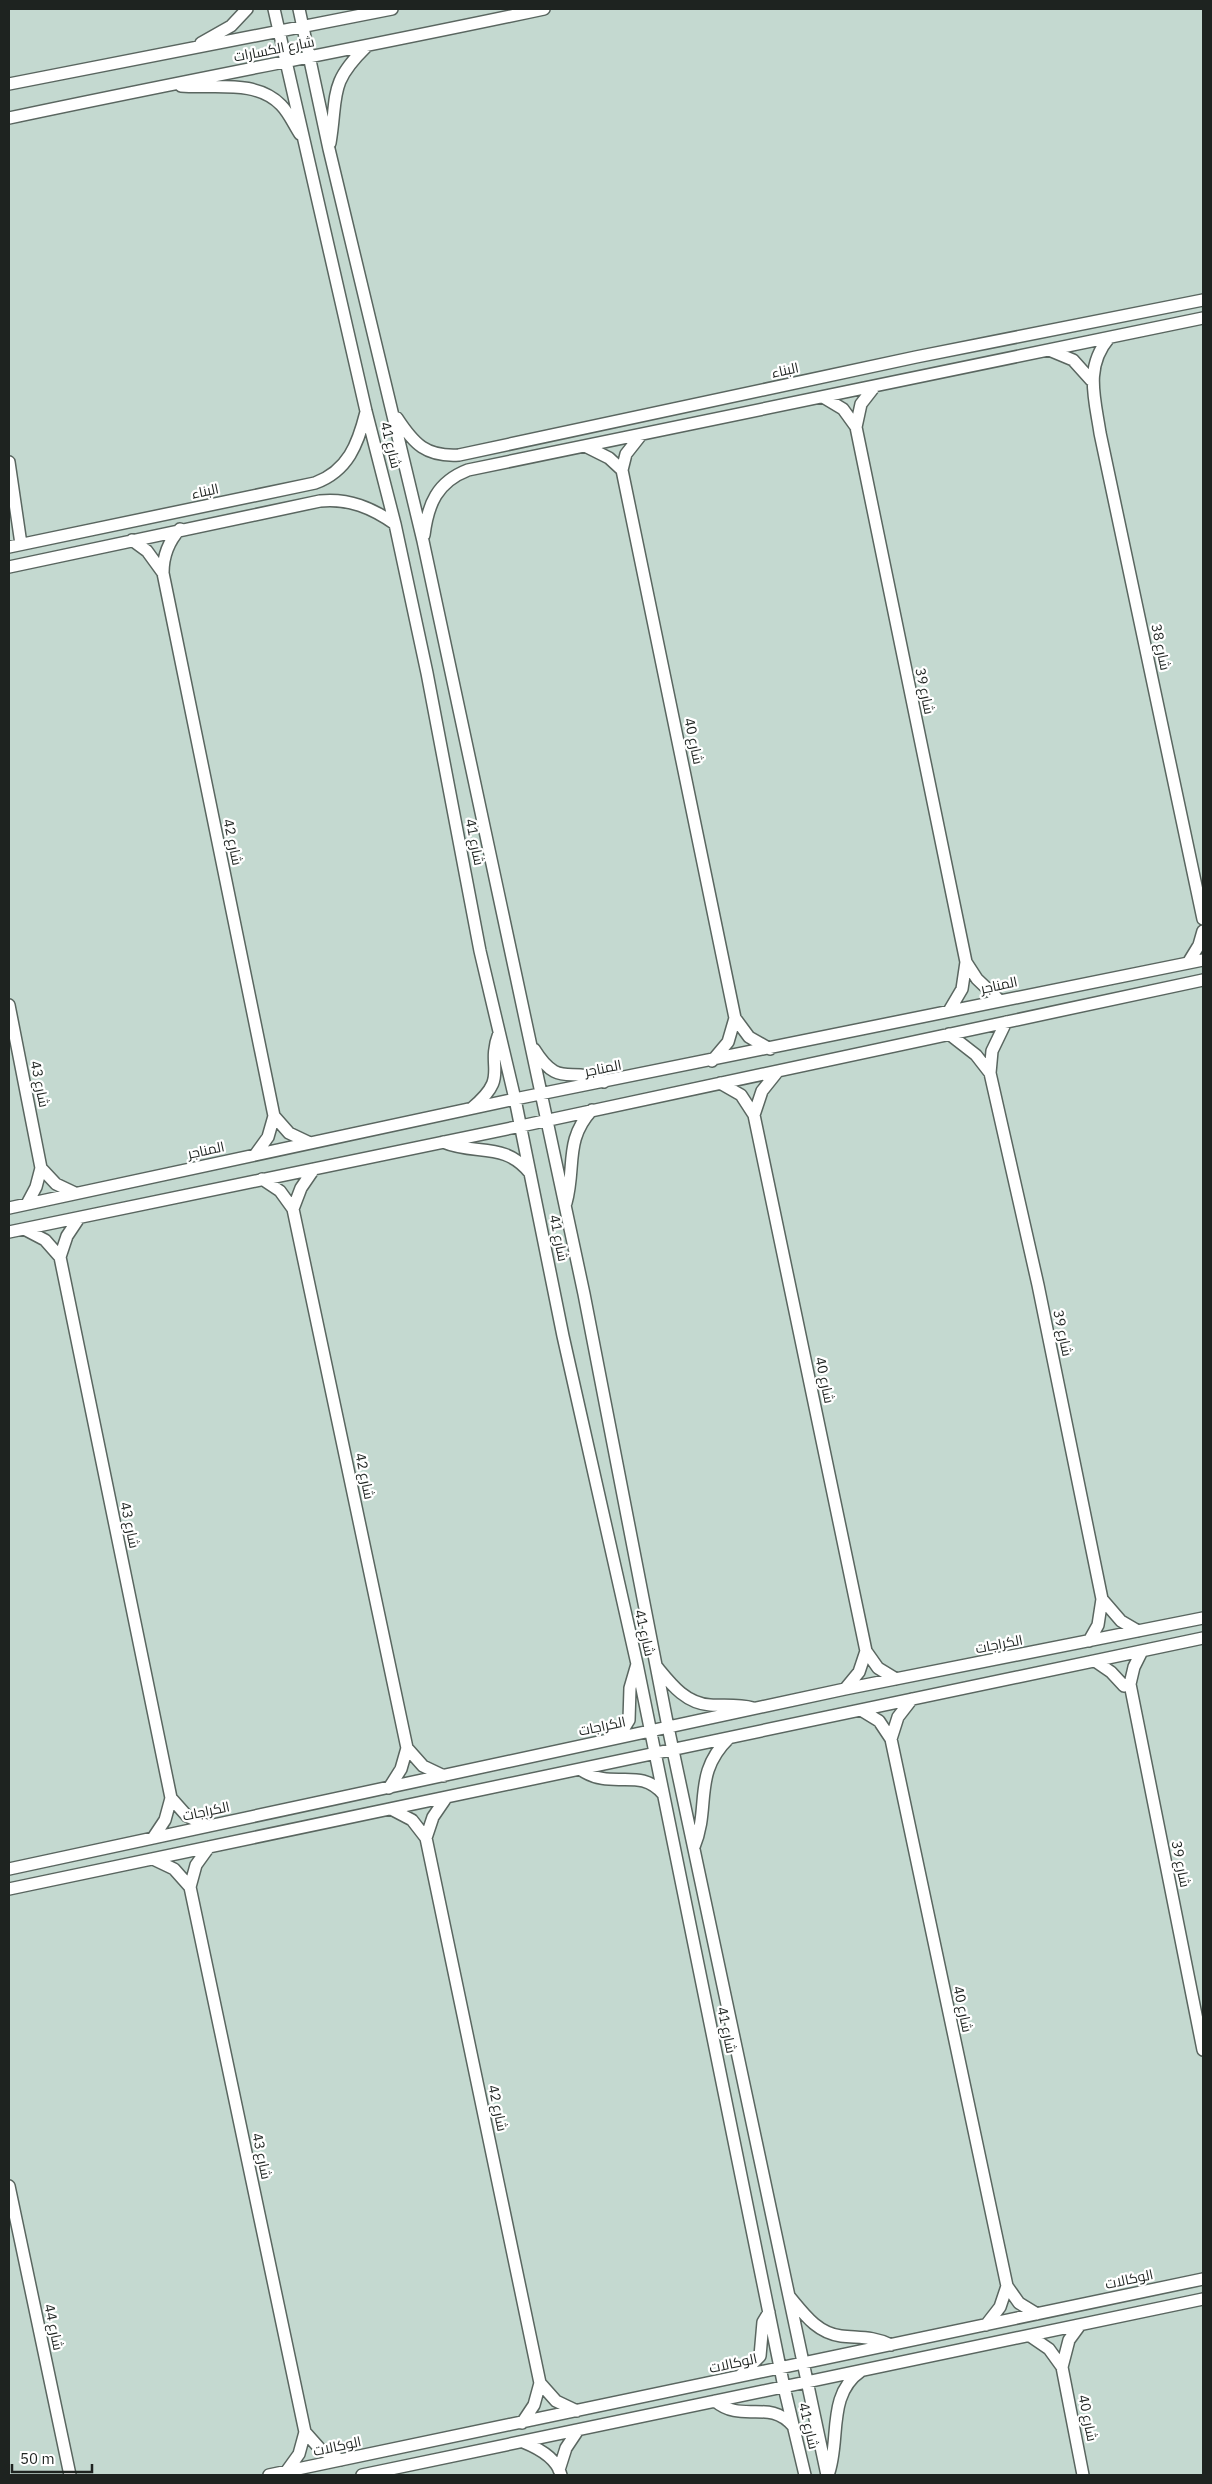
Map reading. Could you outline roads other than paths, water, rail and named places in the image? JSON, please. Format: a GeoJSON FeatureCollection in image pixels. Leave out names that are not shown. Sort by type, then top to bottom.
{"type":"FeatureCollection","features":[{"type":"Feature","properties":{"kind":"street"},"geometry":{"type":"LineString","coordinates":[[196,47],[231,26],[247,9]]}},
{"type":"Feature","properties":{"kind":"street","name":"شارع 41"},"geometry":{"type":"LineString","coordinates":[[274,9],[366,411],[395,524],[427,673],[480,951],[516,1099],[563,1336],[637,1664],[780,2368],[805,2475]]}},
{"type":"Feature","properties":{"kind":"street","name":"شارع 41"},"geometry":{"type":"LineString","coordinates":[[299,9],[329,149],[423,541],[542,1095],[655,1665],[802,2364],[828,2475]]}},
{"type":"Feature","properties":{"kind":"street","name":"شارع الكسارات"},"geometry":{"type":"LineString","coordinates":[[9,84],[303,28],[392,9]]}},
{"type":"Feature","properties":{"kind":"street","name":"شارع الكسارات"},"geometry":{"type":"LineString","coordinates":[[9,118],[167,84],[366,47],[544,9]]}},
{"type":"Feature","properties":{"kind":"street"},"geometry":{"type":"LineString","coordinates":[[329,149],[337,86],[347,67],[366,47]]}},
{"type":"Feature","properties":{"kind":"street"},"geometry":{"type":"LineString","coordinates":[[167,84],[251,89],[262,92],[281,105],[306,145]]}},
{"type":"Feature","properties":{"kind":"street","name":"البناء"},"geometry":{"type":"LineString","coordinates":[[392,410],[410,438],[417,444],[432,452],[459,455],[906,359],[1203,300]]}},
{"type":"Feature","properties":{"kind":"street"},"geometry":{"type":"LineString","coordinates":[[423,541],[430,504],[439,489],[452,477],[468,470],[1203,318]]}},
{"type":"Feature","properties":{"kind":"street","name":"شارع 38"},"geometry":{"type":"LineString","coordinates":[[1108,338],[1096,357],[1092,380],[1100,433],[1203,919]]}},
{"type":"Feature","properties":{"kind":"street"},"geometry":{"type":"LineString","coordinates":[[1048,350],[1073,360],[1092,380]]}},
{"type":"Feature","properties":{"kind":"street","name":"شارع 39"},"geometry":{"type":"LineString","coordinates":[[856,427],[861,404],[875,386]]}},
{"type":"Feature","properties":{"kind":"street","name":"شارع 39"},"geometry":{"type":"LineString","coordinates":[[823,397],[843,408],[856,427],[966,962],[962,989],[949,1011]]}},
{"type":"Feature","properties":{"kind":"street","name":"البناء"},"geometry":{"type":"LineString","coordinates":[[9,546],[326,479],[341,467],[353,452],[366,411]]}},
{"type":"Feature","properties":{"kind":"street"},"geometry":{"type":"LineString","coordinates":[[585,446],[609,458],[622,470],[626,454],[641,435]]}},
{"type":"Feature","properties":{"kind":"street"},"geometry":{"type":"LineString","coordinates":[[9,462],[21,544]]}},
{"type":"Feature","properties":{"kind":"street","name":"شارع 40"},"geometry":{"type":"LineString","coordinates":[[622,470],[735,1018],[749,1037],[770,1049]]}},
{"type":"Feature","properties":{"kind":"street"},"geometry":{"type":"LineString","coordinates":[[9,567],[180,529],[330,500],[358,504],[395,524]]}},
{"type":"Feature","properties":{"kind":"street","name":"شارع 42"},"geometry":{"type":"LineString","coordinates":[[180,529],[168,545],[163,564],[163,573],[274,1116],[268,1137],[255,1155]]}},
{"type":"Feature","properties":{"kind":"street","name":"شارع 42"},"geometry":{"type":"LineString","coordinates":[[132,540],[147,550],[163,573]]}},
{"type":"Feature","properties":{"kind":"street"},"geometry":{"type":"LineString","coordinates":[[1188,963],[1199,945],[1203,931]]}},
{"type":"Feature","properties":{"kind":"street","name":"المناجر"},"geometry":{"type":"LineString","coordinates":[[9,1208],[516,1099],[712,1061],[999,1000],[1203,960]]}},
{"type":"Feature","properties":{"kind":"street","name":"شارع 39"},"geometry":{"type":"LineString","coordinates":[[966,962],[977,979],[999,1000]]}},
{"type":"Feature","properties":{"kind":"street"},"geometry":{"type":"LineString","coordinates":[[9,1232],[521,1126],[1203,980]]}},
{"type":"Feature","properties":{"kind":"street"},"geometry":{"type":"LineString","coordinates":[[1188,983],[1203,991]]}},
{"type":"Feature","properties":{"kind":"street","name":"شارع 43"},"geometry":{"type":"LineString","coordinates":[[9,1005],[41,1168],[36,1187],[27,1204]]}},
{"type":"Feature","properties":{"kind":"street","name":"شارع 40"},"geometry":{"type":"LineString","coordinates":[[712,1061],[728,1042],[735,1018]]}},
{"type":"Feature","properties":{"kind":"street","name":"شارع 39"},"geometry":{"type":"LineString","coordinates":[[1006,1022],[992,1051],[990,1073],[1038,1285],[1102,1599],[1098,1625],[1089,1641]]}},
{"type":"Feature","properties":{"kind":"street"},"geometry":{"type":"LineString","coordinates":[[471,1109],[488,1093],[493,1084],[495,1046],[499,1032]]}},
{"type":"Feature","properties":{"kind":"street","name":"شارع 39"},"geometry":{"type":"LineString","coordinates":[[949,1034],[976,1054],[990,1073]]}},
{"type":"Feature","properties":{"kind":"street"},"geometry":{"type":"LineString","coordinates":[[530,1043],[545,1066],[555,1073],[583,1075],[604,1082]]}},
{"type":"Feature","properties":{"kind":"street","name":"شارع 40"},"geometry":{"type":"LineString","coordinates":[[754,1115],[762,1090],[778,1071]]}},
{"type":"Feature","properties":{"kind":"street","name":"شارع 40"},"geometry":{"type":"LineString","coordinates":[[720,1083],[741,1095],[754,1115],[866,1651],[878,1668],[896,1679]]}},
{"type":"Feature","properties":{"kind":"street"},"geometry":{"type":"LineString","coordinates":[[565,1207],[570,1182],[570,1156],[573,1140],[581,1124],[592,1110]]}},
{"type":"Feature","properties":{"kind":"street"},"geometry":{"type":"LineString","coordinates":[[274,1116],[289,1133],[310,1143]]}},
{"type":"Feature","properties":{"kind":"street"},"geometry":{"type":"LineString","coordinates":[[443,1142],[459,1147],[504,1152],[523,1164],[530,1173]]}},
{"type":"Feature","properties":{"kind":"street"},"geometry":{"type":"LineString","coordinates":[[41,1168],[56,1184],[74,1193]]}},
{"type":"Feature","properties":{"kind":"street"},"geometry":{"type":"LineString","coordinates":[[293,1209],[301,1188],[314,1169]]}},
{"type":"Feature","properties":{"kind":"street","name":"شارع 42"},"geometry":{"type":"LineString","coordinates":[[262,1179],[280,1191],[293,1209],[407,1748],[401,1769],[389,1788]]}},
{"type":"Feature","properties":{"kind":"street"},"geometry":{"type":"LineString","coordinates":[[60,1257],[66,1236],[79,1218]]}},
{"type":"Feature","properties":{"kind":"street"},"geometry":{"type":"LineString","coordinates":[[24,1229],[45,1240],[60,1257]]}},
{"type":"Feature","properties":{"kind":"street","name":"شارع 43"},"geometry":{"type":"LineString","coordinates":[[60,1257],[171,1798],[165,1820],[152,1838]]}},
{"type":"Feature","properties":{"kind":"street","name":"شارع 39"},"geometry":{"type":"LineString","coordinates":[[1102,1599],[1121,1621],[1138,1631]]}},
{"type":"Feature","properties":{"kind":"street","name":"الكراجات"},"geometry":{"type":"LineString","coordinates":[[9,1869],[896,1679],[1203,1618]]}},
{"type":"Feature","properties":{"kind":"street"},"geometry":{"type":"LineString","coordinates":[[9,1889],[1203,1638]]}},
{"type":"Feature","properties":{"kind":"street"},"geometry":{"type":"LineString","coordinates":[[845,1690],[859,1672],[866,1651]]}},
{"type":"Feature","properties":{"kind":"street","name":"شارع 39"},"geometry":{"type":"LineString","coordinates":[[1142,1651],[1134,1667],[1130,1684],[1203,2050]]}},
{"type":"Feature","properties":{"kind":"street"},"geometry":{"type":"LineString","coordinates":[[1095,1660],[1111,1672],[1124,1686],[1130,1684]]}},
{"type":"Feature","properties":{"kind":"street"},"geometry":{"type":"LineString","coordinates":[[608,1740],[624,1728],[629,1720],[630,1688],[637,1664]]}},
{"type":"Feature","properties":{"kind":"street"},"geometry":{"type":"LineString","coordinates":[[655,1665],[679,1692],[694,1701],[710,1705],[738,1705],[757,1710]]}},
{"type":"Feature","properties":{"kind":"street"},"geometry":{"type":"LineString","coordinates":[[891,1739],[898,1717],[912,1699]]}},
{"type":"Feature","properties":{"kind":"street","name":"شارع 40"},"geometry":{"type":"LineString","coordinates":[[861,1710],[879,1721],[891,1739],[1007,2286],[1019,2303],[1037,2314]]}},
{"type":"Feature","properties":{"kind":"street"},"geometry":{"type":"LineString","coordinates":[[694,1847],[701,1825],[706,1772],[717,1750],[729,1738]]}},
{"type":"Feature","properties":{"kind":"street"},"geometry":{"type":"LineString","coordinates":[[407,1748],[423,1766],[444,1776]]}},
{"type":"Feature","properties":{"kind":"street"},"geometry":{"type":"LineString","coordinates":[[581,1770],[604,1780],[645,1781],[663,1794]]}},
{"type":"Feature","properties":{"kind":"street"},"geometry":{"type":"LineString","coordinates":[[171,1798],[187,1816],[208,1826]]}},
{"type":"Feature","properties":{"kind":"street"},"geometry":{"type":"LineString","coordinates":[[426,1838],[434,1817],[446,1798]]}},
{"type":"Feature","properties":{"kind":"street","name":"شارع 42"},"geometry":{"type":"LineString","coordinates":[[391,1809],[412,1820],[426,1838],[540,2383],[534,2404],[522,2423]]}},
{"type":"Feature","properties":{"kind":"street"},"geometry":{"type":"LineString","coordinates":[[190,1886],[196,1865],[208,1847]]}},
{"type":"Feature","properties":{"kind":"street"},"geometry":{"type":"LineString","coordinates":[[153,1859],[174,1869],[190,1886]]}},
{"type":"Feature","properties":{"kind":"street","name":"شارع 43"},"geometry":{"type":"LineString","coordinates":[[190,1886],[305,2432],[299,2454],[286,2472]]}},
{"type":"Feature","properties":{"kind":"street","name":"شارع 44"},"geometry":{"type":"LineString","coordinates":[[9,2186],[70,2475]]}},
{"type":"Feature","properties":{"kind":"street","name":"الوكالات"},"geometry":{"type":"LineString","coordinates":[[269,2475],[1203,2279]]}},
{"type":"Feature","properties":{"kind":"street"},"geometry":{"type":"LineString","coordinates":[[986,2325],[1000,2307],[1007,2286]]}},
{"type":"Feature","properties":{"kind":"street"},"geometry":{"type":"LineString","coordinates":[[788,2295],[812,2323],[826,2332],[842,2336],[870,2337],[891,2345]]}},
{"type":"Feature","properties":{"kind":"street"},"geometry":{"type":"LineString","coordinates":[[362,2475],[1203,2299]]}},
{"type":"Feature","properties":{"kind":"street"},"geometry":{"type":"LineString","coordinates":[[738,2378],[755,2364],[760,2356],[763,2322],[769,2312]]}},
{"type":"Feature","properties":{"kind":"street","name":"شارع 40"},"geometry":{"type":"LineString","coordinates":[[1062,2367],[1069,2340],[1080,2325]]}},
{"type":"Feature","properties":{"kind":"street","name":"شارع 40"},"geometry":{"type":"LineString","coordinates":[[1030,2336],[1049,2349],[1062,2367],[1083,2475]]}},
{"type":"Feature","properties":{"kind":"street"},"geometry":{"type":"LineString","coordinates":[[828,2475],[834,2456],[838,2406],[850,2381],[862,2371]]}},
{"type":"Feature","properties":{"kind":"street"},"geometry":{"type":"LineString","coordinates":[[540,2383],[556,2401],[577,2411]]}},
{"type":"Feature","properties":{"kind":"street"},"geometry":{"type":"LineString","coordinates":[[715,2402],[736,2412],[776,2413],[794,2427]]}},
{"type":"Feature","properties":{"kind":"street"},"geometry":{"type":"LineString","coordinates":[[560,2472],[566,2448],[578,2430]]}},
{"type":"Feature","properties":{"kind":"street","name":"شارع 43"},"geometry":{"type":"LineString","coordinates":[[305,2432],[320,2450],[342,2460]]}},
{"type":"Feature","properties":{"kind":"street"},"geometry":{"type":"LineString","coordinates":[[523,2442],[544,2452],[560,2472]]}}]}
